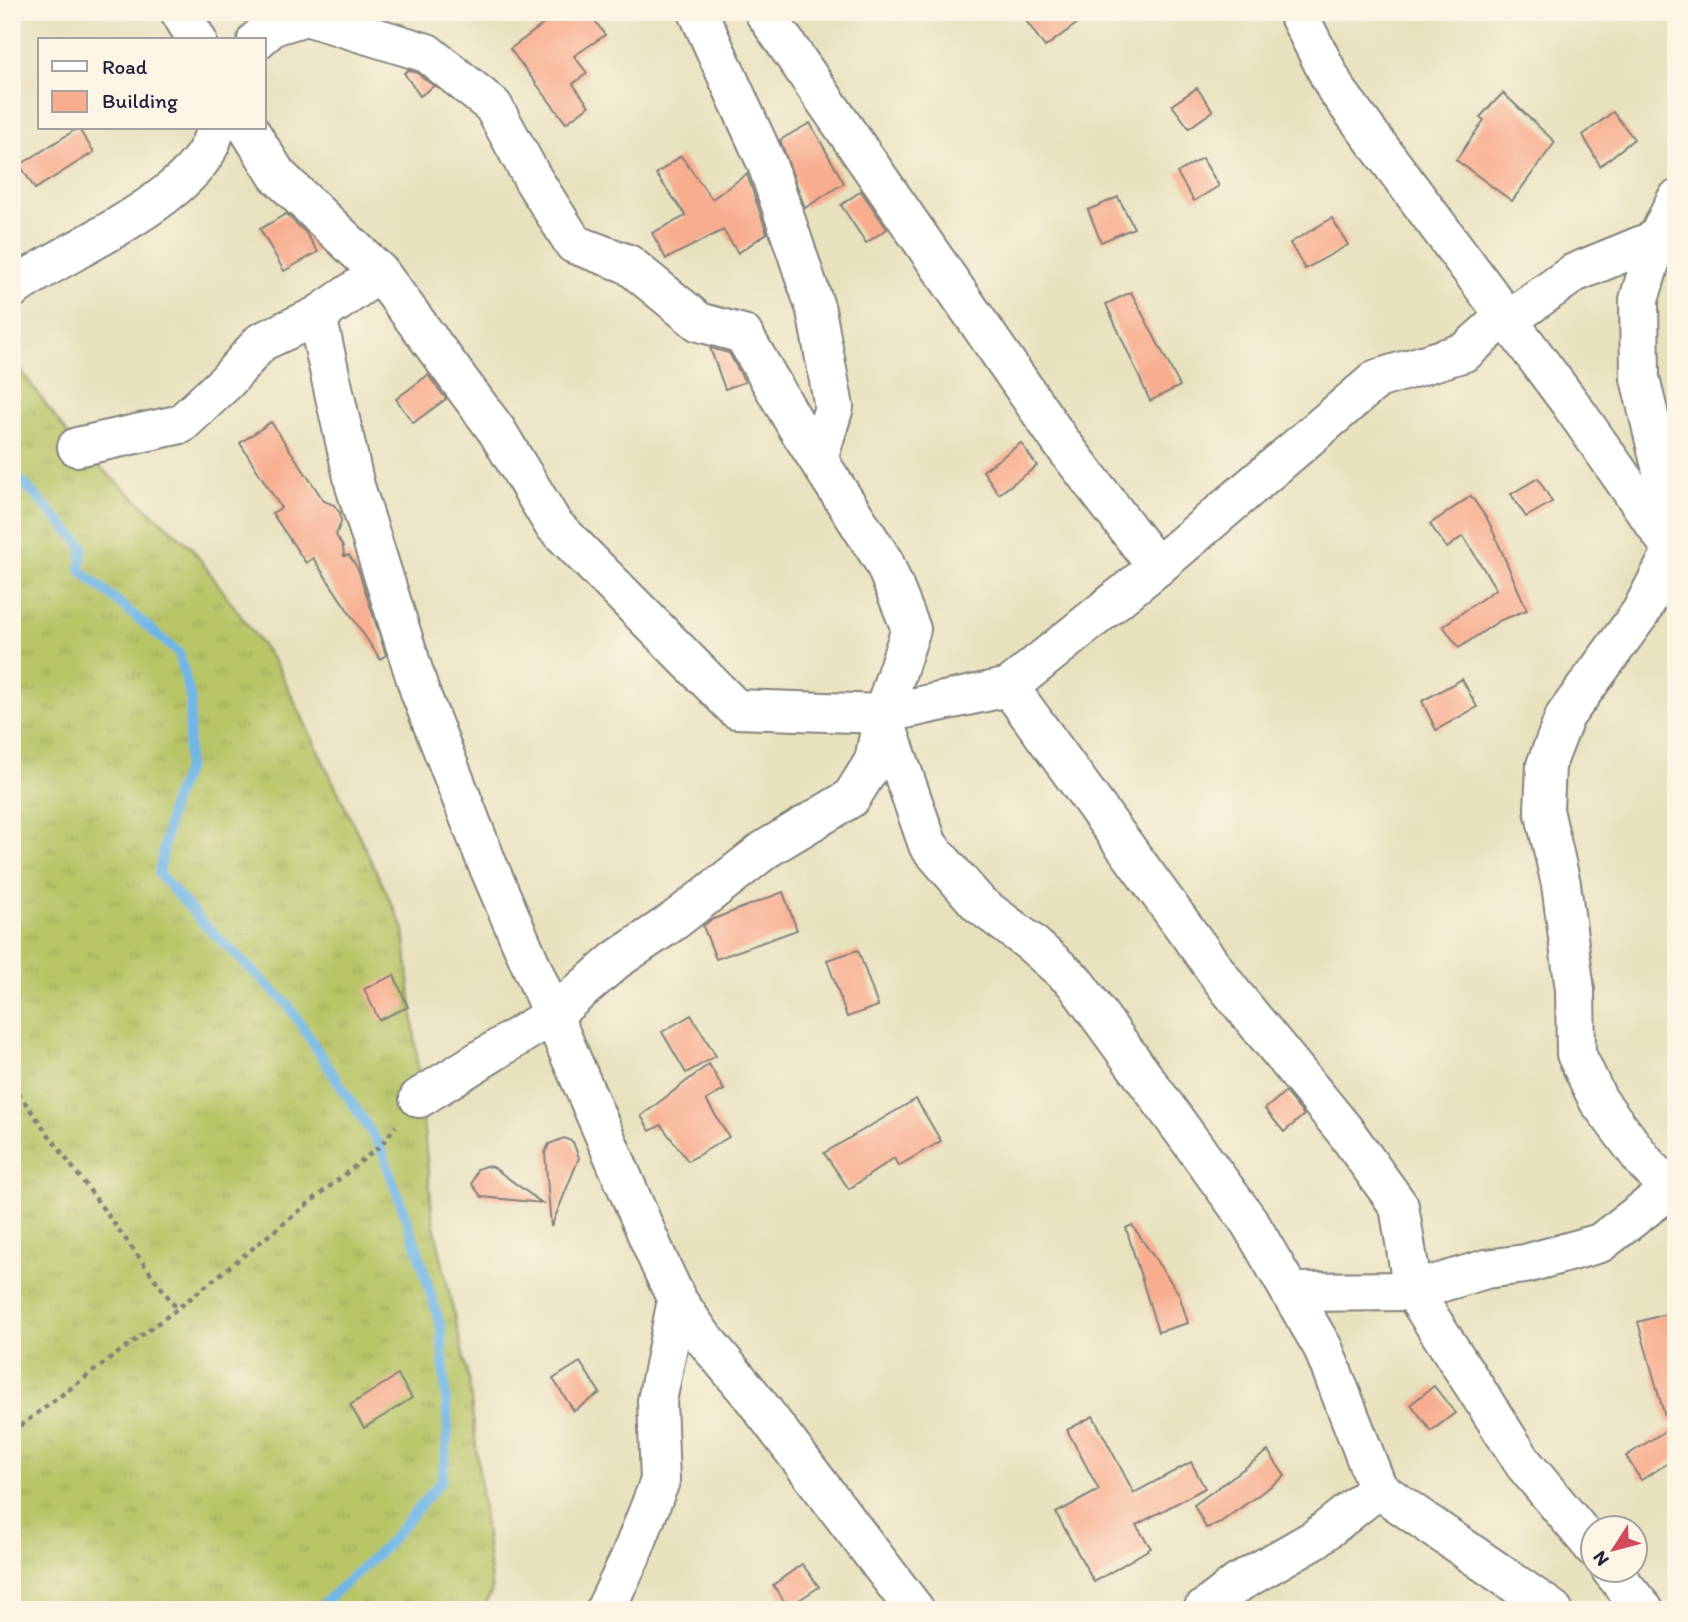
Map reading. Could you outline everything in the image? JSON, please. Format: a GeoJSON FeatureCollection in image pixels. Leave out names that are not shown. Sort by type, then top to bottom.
{"type":"FeatureCollection","features":[{"type":"Feature","properties":{"kind":"street"},"geometry":{"type":"LineString","coordinates":[[180,12],[196,38]]}},
{"type":"Feature","properties":{"kind":"street"},"geometry":{"type":"LineString","coordinates":[[698,12],[767,164],[816,310],[834,407],[818,459]]}},
{"type":"Feature","properties":{"kind":"street"},"geometry":{"type":"LineString","coordinates":[[764,12],[1061,442],[1157,567]]}},
{"type":"Feature","properties":{"kind":"street"},"geometry":{"type":"LineString","coordinates":[[1297,12],[1336,89],[1506,316],[1674,551]]}},
{"type":"Feature","properties":{"kind":"street"},"geometry":{"type":"LineString","coordinates":[[259,38],[273,26],[306,16],[427,52],[493,106],[533,179],[575,244],[628,264],[699,322],[743,334],[884,562],[911,629],[883,714],[874,761],[851,798],[766,849],[674,921],[616,960],[554,1014],[419,1098]]}},
{"type":"Feature","properties":{"kind":"street"},"geometry":{"type":"LineString","coordinates":[[12,289],[147,211],[197,164],[214,130]]}},
{"type":"Feature","properties":{"kind":"street"},"geometry":{"type":"LineString","coordinates":[[249,130],[277,176],[380,273],[497,431],[553,524],[736,709],[883,714],[1009,687],[1157,567],[1377,379],[1465,352],[1506,316],[1514,316],[1574,273],[1657,239]]}},
{"type":"Feature","properties":{"kind":"street"},"geometry":{"type":"LineString","coordinates":[[1290,1292],[1413,1291],[1486,1269],[1525,1264],[1600,1243],[1674,1189],[1646,1164],[1598,1100],[1576,1054],[1575,990],[1561,884],[1544,810],[1546,765],[1565,716],[1641,612],[1674,551],[1663,475],[1640,378],[1639,300],[1657,239],[1676,200]]}},
{"type":"Feature","properties":{"kind":"street"},"geometry":{"type":"LineString","coordinates":[[77,447],[181,424],[227,381],[261,342],[317,316],[380,273]]}},
{"type":"Feature","properties":{"kind":"street"},"geometry":{"type":"LineString","coordinates":[[317,316],[355,486],[420,692],[487,863],[677,1300],[915,1610]]}},
{"type":"Feature","properties":{"kind":"street"},"geometry":{"type":"LineString","coordinates":[[1009,687],[1229,989],[1345,1132],[1399,1206],[1413,1291],[1524,1464],[1580,1531]]}},
{"type":"Feature","properties":{"kind":"street"},"geometry":{"type":"LineString","coordinates":[[883,714],[928,845],[979,904],[1031,943],[1074,981],[1250,1223],[1323,1348],[1378,1489],[1553,1610]]}},
{"type":"Feature","properties":{"kind":"street"},"geometry":{"type":"LineString","coordinates":[[605,1610],[660,1481],[657,1401],[677,1300]]}},
{"type":"Feature","properties":{"kind":"street"},"geometry":{"type":"LineString","coordinates":[[1203,1610],[1238,1583],[1315,1539],[1378,1489]]}},
{"type":"Feature","properties":{"kind":"street"},"geometry":{"type":"LineString","coordinates":[[1623,1584],[1644,1610]]}},
{"type":"Feature","properties":{"kind":"path"},"geometry":{"type":"LineString","coordinates":[[12,1085],[177,1309]]}},
{"type":"Feature","properties":{"kind":"path"},"geometry":{"type":"LineString","coordinates":[[12,1432],[177,1309],[380,1146],[419,1098]]}},
{"type":"Feature","properties":{"kind":"green space"},"geometry":{"type":"Polygon","coordinates":[[[12,358],[77,447],[191,547],[278,667],[404,929],[433,1220],[469,1381],[492,1591],[482,1610],[12,1610],[12,358]]]}},
{"type":"Feature","properties":{"kind":"building"},"geometry":{"type":"Polygon","coordinates":[[[560,12],[589,12],[605,35],[574,56],[587,73],[573,84],[589,106],[566,123],[510,49],[560,12]]]}},
{"type":"Feature","properties":{"kind":"building"},"geometry":{"type":"Polygon","coordinates":[[[1020,12],[1093,12],[1045,47],[1020,12]]]}},
{"type":"Feature","properties":{"kind":"building"},"geometry":{"type":"Polygon","coordinates":[[[408,70],[417,73],[434,86],[420,96],[404,73],[408,70]]]}},
{"type":"Feature","properties":{"kind":"building"},"geometry":{"type":"Polygon","coordinates":[[[1197,88],[1213,111],[1189,128],[1172,105],[1197,88]]]}},
{"type":"Feature","properties":{"kind":"building"},"geometry":{"type":"Polygon","coordinates":[[[1503,93],[1555,142],[1512,201],[1456,160],[1484,120],[1480,117],[1503,93]]]}},
{"type":"Feature","properties":{"kind":"building"},"geometry":{"type":"Polygon","coordinates":[[[1613,112],[1634,139],[1600,166],[1583,135],[1613,112]]]}},
{"type":"Feature","properties":{"kind":"building"},"geometry":{"type":"Polygon","coordinates":[[[810,123],[844,183],[805,208],[780,140],[810,123]]]}},
{"type":"Feature","properties":{"kind":"building"},"geometry":{"type":"Polygon","coordinates":[[[75,130],[79,130],[94,152],[35,189],[20,165],[75,130]]]}},
{"type":"Feature","properties":{"kind":"building"},"geometry":{"type":"Polygon","coordinates":[[[681,156],[712,199],[747,174],[767,233],[738,253],[723,230],[666,259],[652,233],[686,216],[656,174],[681,156]]]}},
{"type":"Feature","properties":{"kind":"building"},"geometry":{"type":"Polygon","coordinates":[[[1202,158],[1219,186],[1194,201],[1177,173],[1202,158]]]}},
{"type":"Feature","properties":{"kind":"building"},"geometry":{"type":"Polygon","coordinates":[[[861,191],[887,229],[866,243],[841,205],[861,191]]]}},
{"type":"Feature","properties":{"kind":"building"},"geometry":{"type":"Polygon","coordinates":[[[1118,197],[1134,228],[1101,242],[1088,210],[1118,197]]]}},
{"type":"Feature","properties":{"kind":"building"},"geometry":{"type":"Polygon","coordinates":[[[286,214],[306,233],[318,252],[284,271],[260,229],[286,214]]]}},
{"type":"Feature","properties":{"kind":"building"},"geometry":{"type":"Polygon","coordinates":[[[1332,218],[1348,245],[1305,269],[1290,243],[1332,218]]]}},
{"type":"Feature","properties":{"kind":"building"},"geometry":{"type":"Polygon","coordinates":[[[1131,292],[1180,386],[1150,401],[1106,304],[1131,292]]]}},
{"type":"Feature","properties":{"kind":"building"},"geometry":{"type":"Polygon","coordinates":[[[710,348],[729,353],[745,382],[725,389],[710,348]]]}},
{"type":"Feature","properties":{"kind":"building"},"geometry":{"type":"Polygon","coordinates":[[[428,375],[446,399],[413,423],[396,399],[428,375]]]}},
{"type":"Feature","properties":{"kind":"building"},"geometry":{"type":"Polygon","coordinates":[[[271,422],[324,501],[334,505],[340,513],[341,522],[336,535],[343,547],[344,556],[349,555],[358,569],[386,655],[380,659],[313,558],[306,563],[272,513],[281,508],[240,443],[271,422]]]}},
{"type":"Feature","properties":{"kind":"building"},"geometry":{"type":"Polygon","coordinates":[[[1021,443],[1037,466],[999,494],[983,471],[1021,443]]]}},
{"type":"Feature","properties":{"kind":"building"},"geometry":{"type":"Polygon","coordinates":[[[1538,478],[1552,502],[1526,517],[1511,494],[1538,478]]]}},
{"type":"Feature","properties":{"kind":"building"},"geometry":{"type":"Polygon","coordinates":[[[1471,496],[1489,522],[1527,610],[1499,621],[1459,648],[1443,626],[1496,589],[1463,536],[1447,548],[1430,524],[1471,496]]]}},
{"type":"Feature","properties":{"kind":"building"},"geometry":{"type":"Polygon","coordinates":[[[1462,679],[1477,707],[1436,730],[1422,701],[1462,679]]]}},
{"type":"Feature","properties":{"kind":"building"},"geometry":{"type":"Polygon","coordinates":[[[783,892],[797,930],[716,959],[703,926],[711,920],[783,892]]]}},
{"type":"Feature","properties":{"kind":"building"},"geometry":{"type":"Polygon","coordinates":[[[858,950],[878,1006],[847,1017],[827,960],[858,950]]]}},
{"type":"Feature","properties":{"kind":"building"},"geometry":{"type":"Polygon","coordinates":[[[394,975],[408,1007],[379,1020],[364,989],[394,975]]]}},
{"type":"Feature","properties":{"kind":"building"},"geometry":{"type":"Polygon","coordinates":[[[691,1015],[716,1056],[686,1073],[662,1032],[691,1015]]]}},
{"type":"Feature","properties":{"kind":"building"},"geometry":{"type":"Polygon","coordinates":[[[709,1064],[724,1090],[706,1100],[729,1137],[688,1161],[661,1125],[650,1131],[641,1116],[709,1064]]]}},
{"type":"Feature","properties":{"kind":"building"},"geometry":{"type":"Polygon","coordinates":[[[1285,1092],[1304,1115],[1284,1132],[1265,1109],[1285,1092]]]}},
{"type":"Feature","properties":{"kind":"building"},"geometry":{"type":"Polygon","coordinates":[[[916,1099],[941,1141],[898,1166],[894,1158],[849,1189],[824,1153],[916,1099]]]}},
{"type":"Feature","properties":{"kind":"building"},"geometry":{"type":"Polygon","coordinates":[[[564,1138],[573,1142],[579,1158],[551,1227],[545,1153],[549,1144],[564,1138]]]}},
{"type":"Feature","properties":{"kind":"building"},"geometry":{"type":"Polygon","coordinates":[[[493,1167],[542,1203],[482,1197],[472,1184],[477,1169],[493,1167]]]}},
{"type":"Feature","properties":{"kind":"building"},"geometry":{"type":"Polygon","coordinates":[[[1132,1225],[1179,1294],[1188,1323],[1158,1332],[1126,1228],[1132,1225]]]}},
{"type":"Feature","properties":{"kind":"building"},"geometry":{"type":"Polygon","coordinates":[[[1669,1313],[1676,1337],[1676,1423],[1667,1424],[1638,1322],[1669,1313]]]}},
{"type":"Feature","properties":{"kind":"building"},"geometry":{"type":"Polygon","coordinates":[[[580,1362],[600,1393],[574,1411],[553,1379],[580,1362]]]}},
{"type":"Feature","properties":{"kind":"building"},"geometry":{"type":"Polygon","coordinates":[[[398,1375],[412,1398],[364,1428],[350,1405],[398,1375]]]}},
{"type":"Feature","properties":{"kind":"building"},"geometry":{"type":"Polygon","coordinates":[[[1434,1386],[1455,1413],[1431,1431],[1411,1404],[1434,1386]]]}},
{"type":"Feature","properties":{"kind":"building"},"geometry":{"type":"Polygon","coordinates":[[[1093,1416],[1134,1493],[1191,1462],[1205,1488],[1136,1525],[1151,1548],[1094,1582],[1056,1513],[1099,1490],[1067,1430],[1093,1416]]]}},
{"type":"Feature","properties":{"kind":"building"},"geometry":{"type":"Polygon","coordinates":[[[1676,1424],[1676,1458],[1641,1480],[1626,1456],[1676,1424]]]}},
{"type":"Feature","properties":{"kind":"building"},"geometry":{"type":"Polygon","coordinates":[[[1268,1451],[1285,1476],[1218,1524],[1206,1528],[1194,1505],[1268,1451]]]}},
{"type":"Feature","properties":{"kind":"building"},"geometry":{"type":"Polygon","coordinates":[[[802,1564],[819,1587],[788,1607],[773,1585],[802,1564]]]}},
{"type":"Feature","properties":{"kind":"waterway"},"geometry":{"type":"LineString","coordinates":[[12,471],[83,546],[80,570],[179,653],[191,700],[187,768],[171,807],[159,874],[203,923],[288,1005],[380,1146],[418,1251],[441,1328],[448,1430],[442,1480],[385,1547],[326,1601],[322,1610]]}}]}
